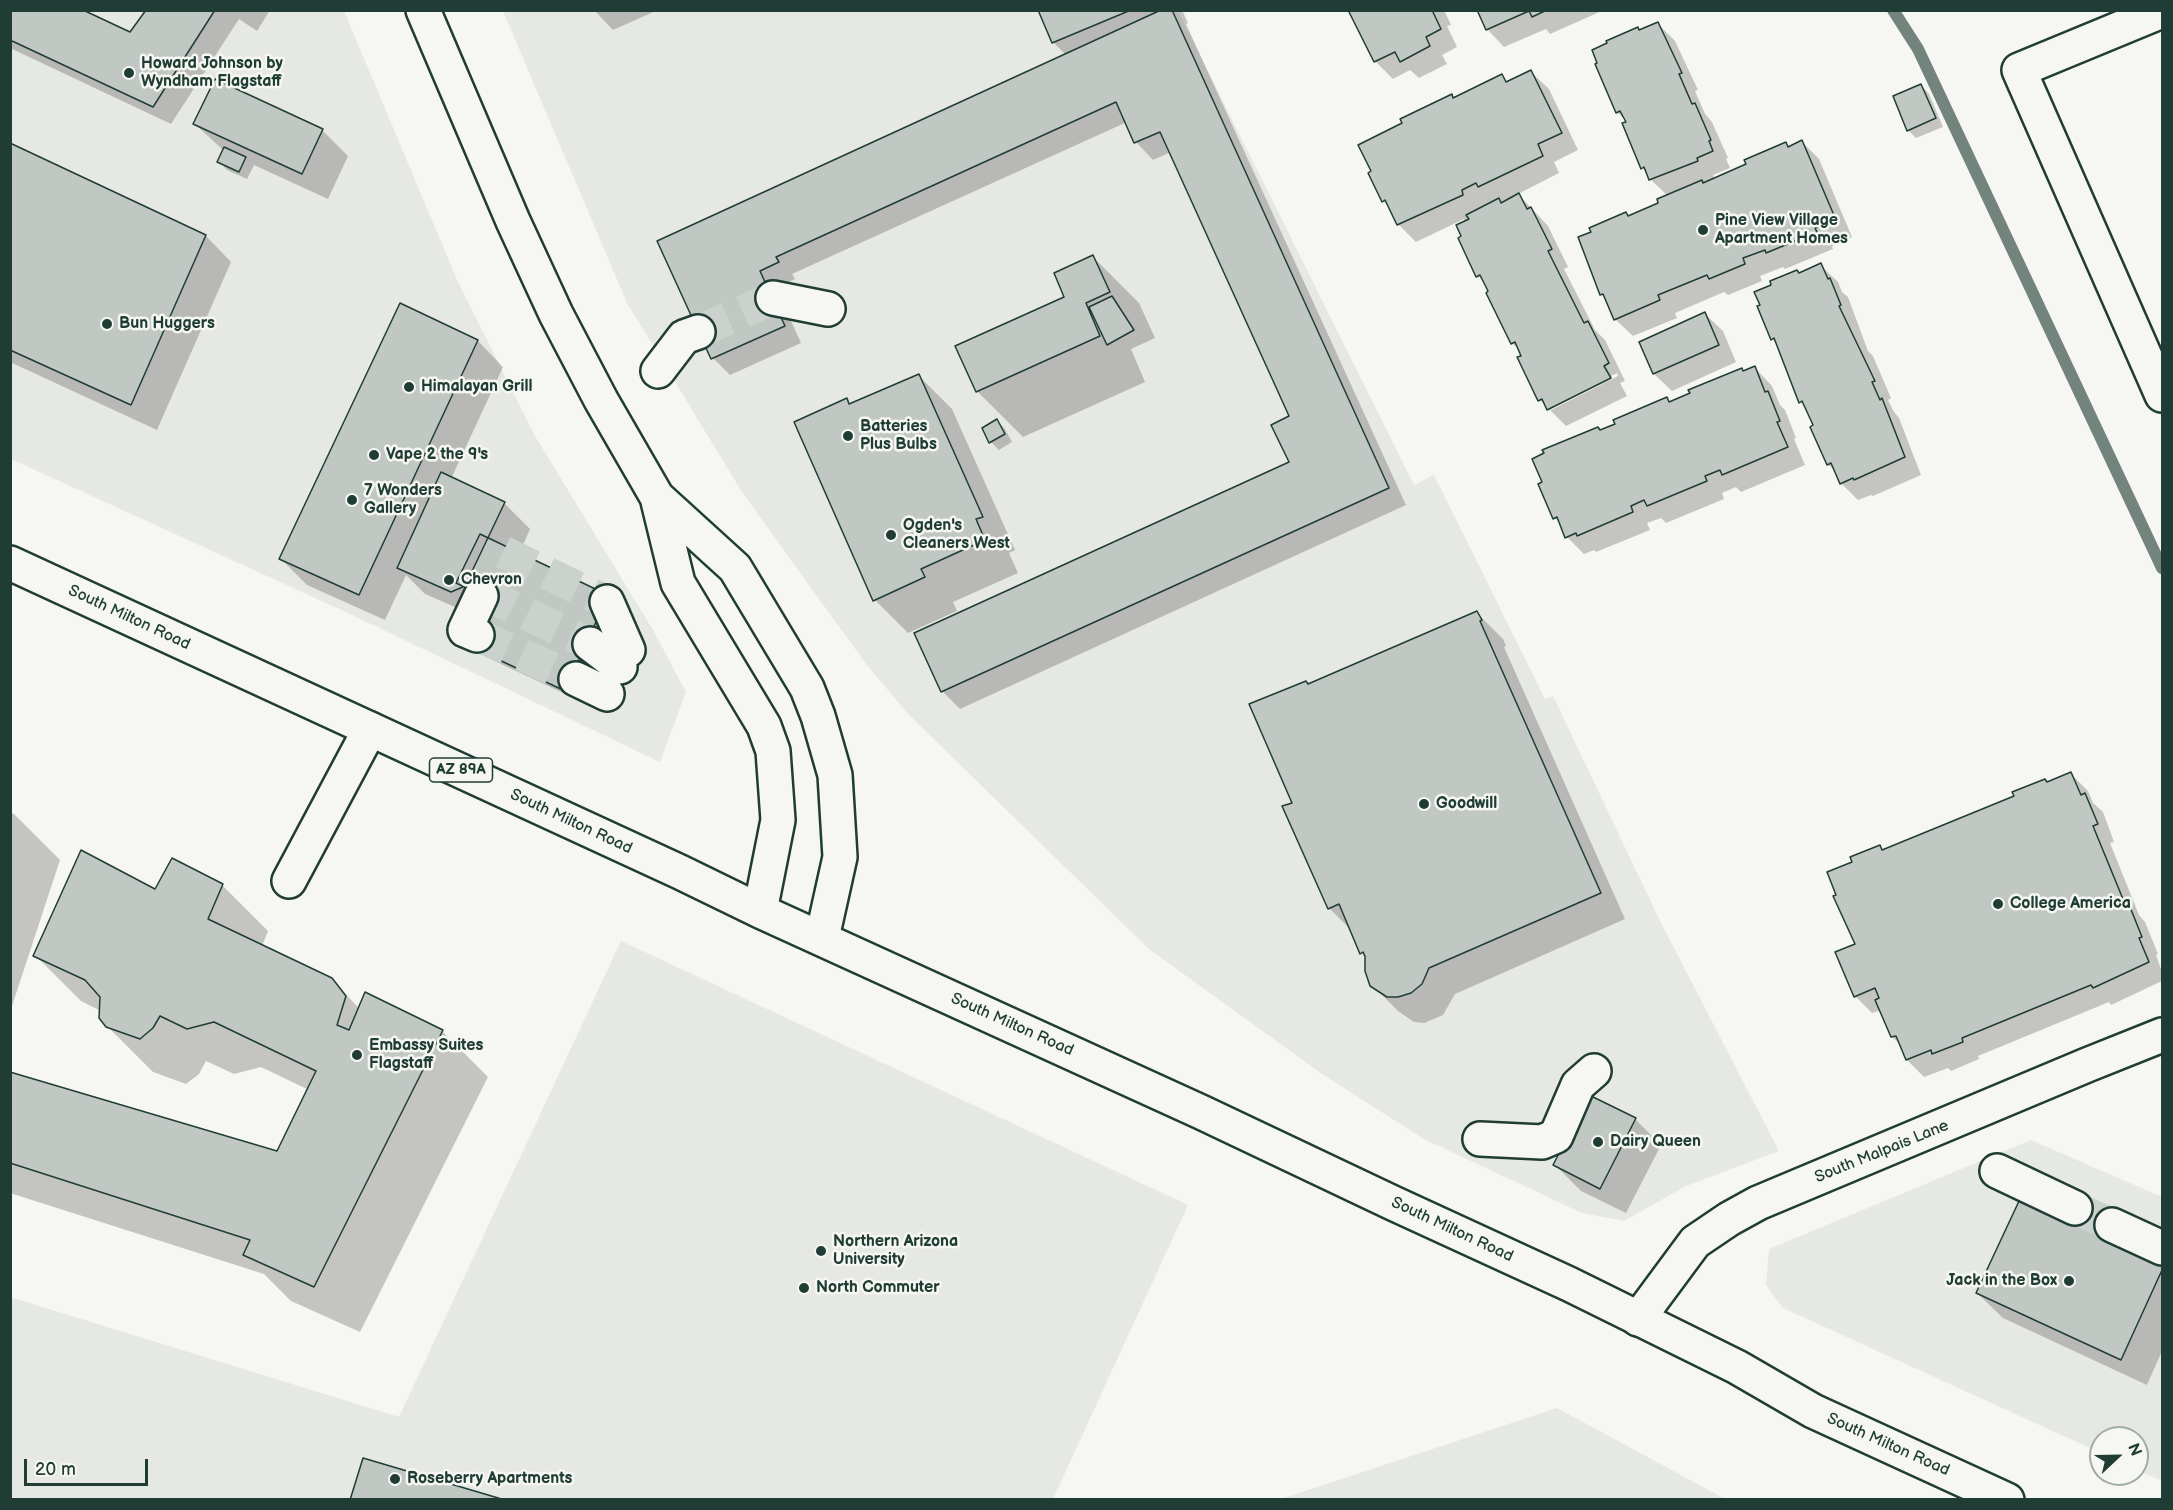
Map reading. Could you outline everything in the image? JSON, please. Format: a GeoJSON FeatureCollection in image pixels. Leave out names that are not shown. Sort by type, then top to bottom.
{"type":"FeatureCollection","features":[{"type":"Feature","properties":{"kind":"main road"},"geometry":{"type":"LineString","coordinates":[[423,10],[508,211],[556,314],[601,400],[657,497],[678,583],[764,726],[773,751],[778,820],[760,911]]}},
{"type":"Feature","properties":{"kind":"main road"},"geometry":{"type":"LineString","coordinates":[[2159,379],[2019,70],[2163,11]]}},
{"type":"Feature","properties":{"kind":"main road"},"geometry":{"type":"LineString","coordinates":[[773,298],[828,309]]}},
{"type":"Feature","properties":{"kind":"main road"},"geometry":{"type":"LineString","coordinates":[[658,370],[684,337],[698,332]]}},
{"type":"Feature","properties":{"kind":"main road"},"geometry":{"type":"LineString","coordinates":[[657,497],[735,568],[798,671],[818,716],[835,775],[840,857],[822,938]]}},
{"type":"Feature","properties":{"kind":"main road","name":"South Milton Road"},"geometry":{"type":"LineString","coordinates":[[10,563],[1569,1284],[1737,1367],[1813,1411],[2007,1500]]}},
{"type":"Feature","properties":{"kind":"main road"},"geometry":{"type":"LineString","coordinates":[[477,635],[465,630],[481,596]]}},
{"type":"Feature","properties":{"kind":"main road"},"geometry":{"type":"LineString","coordinates":[[607,602],[618,671]]}},
{"type":"Feature","properties":{"kind":"main road"},"geometry":{"type":"LineString","coordinates":[[590,644],[618,671]]}},
{"type":"Feature","properties":{"kind":"main road"},"geometry":{"type":"LineString","coordinates":[[576,679],[618,671]]}},
{"type":"Feature","properties":{"kind":"main road"},"geometry":{"type":"LineString","coordinates":[[289,881],[370,729]]}},
{"type":"Feature","properties":{"kind":"main road","name":"South Malpais Lane"},"geometry":{"type":"LineString","coordinates":[[1638,1318],[1695,1242],[1729,1218],[1758,1203],[2163,1035]]}},
{"type":"Feature","properties":{"kind":"main road"},"geometry":{"type":"LineString","coordinates":[[1480,1139],[1542,1142],[1556,1136],[1578,1085],[1594,1071]]}},
{"type":"Feature","properties":{"kind":"main road"},"geometry":{"type":"LineString","coordinates":[[1996,1171],[2075,1208]]}},
{"type":"Feature","properties":{"kind":"main road"},"geometry":{"type":"LineString","coordinates":[[2112,1225],[2163,1248]]}},
{"type":"Feature","properties":{"kind":"shaded area"},"geometry":{"type":"Polygon","coordinates":[[[11,11],[344,11],[458,282],[535,436],[653,630],[686,692],[660,762],[350,614],[11,459],[11,11]]]}},
{"type":"Feature","properties":{"kind":"shaded area"},"geometry":{"type":"Polygon","coordinates":[[[503,11],[1178,11],[1414,485],[1434,475],[1545,699],[1553,696],[1660,921],[1779,1151],[1686,1186],[1624,1221],[1582,1213],[1424,1139],[1322,1074],[1149,949],[908,714],[866,664],[742,492],[627,303],[503,11]]]}},
{"type":"Feature","properties":{"kind":"shaded area","name":"Northern Arizona University"},"geometry":{"type":"Polygon","coordinates":[[[621,941],[1188,1205],[1053,1499],[11,1499],[10,1297],[399,1417],[621,941]]]}},
{"type":"Feature","properties":{"kind":"shaded area"},"geometry":{"type":"Polygon","coordinates":[[[2031,1140],[2162,1197],[2162,1481],[2149,1475],[2149,1426],[2089,1426],[2089,1448],[1783,1308],[1766,1285],[1769,1249],[2031,1140]]]}},
{"type":"Feature","properties":{"kind":"shaded area"},"geometry":{"type":"Polygon","coordinates":[[[1557,1408],[1725,1499],[1281,1499],[1557,1408]]]}},
{"type":"Feature","properties":{"kind":"building","name":"Howard Johnson by Wyndham Flagstaff"},"geometry":{"type":"Polygon","coordinates":[[[10,10],[83,10],[130,32],[146,10],[215,10],[153,107],[10,40],[10,10]]]}},
{"type":"Feature","properties":{"kind":"building"},"geometry":{"type":"Polygon","coordinates":[[[1038,10],[1131,10],[1052,43],[1038,10]]]}},
{"type":"Feature","properties":{"kind":"building"},"geometry":{"type":"Polygon","coordinates":[[[1161,10],[1172,10],[1389,488],[941,692],[914,633],[1289,462],[1271,425],[1289,416],[1160,132],[1134,143],[1116,102],[776,257],[779,262],[760,271],[785,326],[711,359],[657,241],[1161,10]]]}},
{"type":"Feature","properties":{"kind":"building"},"geometry":{"type":"Polygon","coordinates":[[[1348,10],[1432,10],[1441,29],[1426,37],[1430,46],[1400,62],[1395,52],[1374,62],[1348,10]]]}},
{"type":"Feature","properties":{"kind":"building"},"geometry":{"type":"Polygon","coordinates":[[[1477,10],[1547,10],[1532,17],[1529,11],[1486,30],[1477,10]]]}},
{"type":"Feature","properties":{"kind":"building"},"geometry":{"type":"Polygon","coordinates":[[[1658,22],[1682,73],[1679,74],[1692,104],[1695,103],[1711,140],[1709,141],[1713,151],[1697,158],[1698,161],[1649,180],[1644,167],[1641,169],[1622,123],[1626,122],[1620,111],[1616,113],[1595,64],[1597,63],[1592,50],[1638,27],[1639,30],[1658,22]]]}},
{"type":"Feature","properties":{"kind":"building"},"geometry":{"type":"Polygon","coordinates":[[[1531,70],[1562,133],[1538,144],[1543,156],[1478,187],[1476,183],[1462,190],[1463,195],[1397,225],[1385,200],[1382,202],[1368,173],[1371,171],[1358,145],[1402,123],[1400,119],[1452,94],[1453,98],[1502,74],[1506,82],[1531,70]]]}},
{"type":"Feature","properties":{"kind":"building"},"geometry":{"type":"Polygon","coordinates":[[[215,79],[323,129],[302,174],[193,124],[215,79]]]}},
{"type":"Feature","properties":{"kind":"building"},"geometry":{"type":"Polygon","coordinates":[[[1921,84],[1936,118],[1907,131],[1893,96],[1921,84]]]}},
{"type":"Feature","properties":{"kind":"building","name":"Pine View Village Apartment Homes"},"geometry":{"type":"Polygon","coordinates":[[[1802,140],[1836,220],[1815,228],[1817,232],[1766,253],[1765,250],[1743,258],[1745,264],[1709,279],[1707,275],[1658,295],[1660,300],[1614,320],[1603,294],[1600,295],[1578,237],[1591,232],[1589,228],[1626,212],[1628,216],[1658,203],[1657,199],[1702,180],[1703,183],[1746,164],[1744,160],[1786,142],[1788,147],[1802,140]]]}},
{"type":"Feature","properties":{"kind":"building"},"geometry":{"type":"Polygon","coordinates":[[[10,143],[206,235],[131,405],[10,350],[10,143]]]}},
{"type":"Feature","properties":{"kind":"building"},"geometry":{"type":"Polygon","coordinates":[[[224,147],[246,157],[239,172],[217,162],[224,147]]]}},
{"type":"Feature","properties":{"kind":"building"},"geometry":{"type":"Polygon","coordinates":[[[1519,193],[1527,209],[1531,207],[1552,249],[1548,251],[1584,323],[1588,321],[1609,363],[1604,366],[1611,378],[1547,410],[1542,399],[1538,401],[1517,357],[1521,356],[1515,342],[1511,344],[1486,293],[1488,291],[1480,275],[1476,277],[1458,238],[1461,236],[1456,225],[1469,219],[1466,215],[1499,198],[1501,203],[1519,193]]]}},
{"type":"Feature","properties":{"kind":"building"},"geometry":{"type":"Polygon","coordinates":[[[1093,255],[1110,292],[1086,303],[1100,336],[976,392],[955,346],[1064,297],[1054,273],[1093,255]]]}},
{"type":"Feature","properties":{"kind":"building","name":"Pine View Village Apartment Homes"},"geometry":{"type":"Polygon","coordinates":[[[1821,263],[1828,279],[1830,278],[1841,305],[1839,306],[1875,381],[1872,382],[1880,400],[1882,398],[1905,457],[1840,484],[1831,463],[1827,465],[1810,427],[1813,425],[1802,401],[1799,403],[1774,338],[1771,340],[1757,306],[1760,305],[1754,292],[1771,285],[1770,281],[1797,270],[1799,273],[1821,263]]]}},
{"type":"Feature","properties":{"kind":"building"},"geometry":{"type":"Polygon","coordinates":[[[1112,296],[1134,330],[1107,345],[1089,307],[1112,296]]]}},
{"type":"Feature","properties":{"kind":"building"},"geometry":{"type":"Polygon","coordinates":[[[400,303],[478,340],[359,595],[279,559],[400,303]]]}},
{"type":"Feature","properties":{"kind":"building"},"geometry":{"type":"Polygon","coordinates":[[[1705,312],[1719,345],[1653,374],[1639,342],[1705,312]]]}},
{"type":"Feature","properties":{"kind":"building"},"geometry":{"type":"Polygon","coordinates":[[[1755,366],[1765,392],[1768,391],[1780,421],[1777,422],[1788,447],[1722,475],[1720,470],[1705,476],[1707,481],[1647,506],[1644,500],[1631,506],[1633,512],[1577,536],[1576,533],[1565,538],[1557,517],[1553,519],[1538,484],[1542,482],[1532,459],[1544,453],[1542,450],[1598,427],[1600,430],[1615,424],[1613,420],[1667,397],[1669,402],[1690,393],[1688,390],[1742,368],[1743,371],[1755,366]]]}},
{"type":"Feature","properties":{"kind":"building"},"geometry":{"type":"Polygon","coordinates":[[[919,374],[983,517],[976,519],[985,540],[921,569],[925,577],[873,601],[794,422],[847,398],[849,404],[919,374]]]}},
{"type":"Feature","properties":{"kind":"building"},"geometry":{"type":"Polygon","coordinates":[[[997,419],[1005,434],[989,443],[982,428],[997,419]]]}},
{"type":"Feature","properties":{"kind":"building"},"geometry":{"type":"Polygon","coordinates":[[[441,472],[505,502],[465,586],[451,592],[397,568],[441,472]]]}},
{"type":"Feature","properties":{"kind":"building"},"geometry":{"type":"Polygon","coordinates":[[[480,534],[608,595],[565,691],[476,649],[497,602],[456,583],[480,534]]]}},
{"type":"Feature","properties":{"kind":"building","name":"Goodwill"},"geometry":{"type":"Polygon","coordinates":[[[1477,611],[1601,893],[1429,968],[1422,984],[1411,993],[1398,997],[1387,997],[1370,986],[1365,971],[1365,956],[1363,952],[1360,954],[1339,904],[1328,909],[1282,806],[1292,803],[1249,704],[1306,681],[1308,684],[1477,611]]]}},
{"type":"Feature","properties":{"kind":"building"},"geometry":{"type":"Polygon","coordinates":[[[2071,772],[2081,795],[2085,793],[2098,824],[2093,826],[2125,904],[2128,902],[2149,962],[2093,988],[2091,985],[1962,1038],[1963,1042],[1932,1054],[1931,1050],[1906,1060],[1896,1036],[1891,1037],[1875,1000],[1879,998],[1875,988],[1854,997],[1835,952],[1855,944],[1833,896],[1836,895],[1827,872],[1852,862],[1850,857],[1880,845],[1882,850],[2014,796],[2012,792],[2071,772]]]}},
{"type":"Feature","properties":{"kind":"building","name":"Embassy Suites Flagstaff"},"geometry":{"type":"Polygon","coordinates":[[[81,850],[155,889],[172,858],[223,884],[208,919],[332,978],[346,996],[337,1025],[349,1030],[365,992],[443,1030],[314,1287],[243,1255],[250,1240],[10,1163],[10,1072],[277,1151],[316,1071],[214,1022],[187,1029],[160,1016],[153,1028],[140,1039],[106,1027],[99,1018],[100,997],[85,980],[33,956],[81,850]]]}},
{"type":"Feature","properties":{"kind":"building"},"geometry":{"type":"Polygon","coordinates":[[[1589,1095],[1636,1118],[1600,1189],[1553,1165],[1589,1095]]]}},
{"type":"Feature","properties":{"kind":"building","name":"Jack in the Box"},"geometry":{"type":"Polygon","coordinates":[[[2082,1197],[2115,1213],[2104,1237],[2162,1265],[2162,1270],[2121,1360],[1976,1293],[2020,1199],[2082,1197]]]}},
{"type":"Feature","properties":{"kind":"building","name":"Roseberry Apartments"},"geometry":{"type":"Polygon","coordinates":[[[363,1458],[505,1500],[350,1500],[363,1458]]]}},
{"type":"Feature","properties":{"kind":"waterway"},"geometry":{"type":"LineString","coordinates":[[1893,10],[1918,49],[2162,568]]}},
{"type":"Feature","properties":{"kind":"tunnel"},"geometry":{"type":"LineString","coordinates":[[698,332],[773,298]]}},
{"type":"Feature","properties":{"kind":"tunnel"},"geometry":{"type":"LineString","coordinates":[[503,552],[607,602]]}},
{"type":"Feature","properties":{"kind":"tunnel"},"geometry":{"type":"LineString","coordinates":[[483,593],[590,644]]}},
{"type":"Feature","properties":{"kind":"tunnel"},"geometry":{"type":"LineString","coordinates":[[477,635],[576,679]]}},
{"type":"Feature","properties":{"kind":"tunnel"},"geometry":{"type":"LineString","coordinates":[[2075,1208],[2112,1225]]}},
{"type":"Feature","properties":{"kind":"place","name":"Howard Johnson by Wyndham Flagstaff"},"geometry":{"type":"Point","coordinates":[129,73]}},
{"type":"Feature","properties":{"kind":"place","name":"Pine View Village Apartment Homes"},"geometry":{"type":"Point","coordinates":[1703,230]}},
{"type":"Feature","properties":{"kind":"place","name":"Bun Huggers"},"geometry":{"type":"Point","coordinates":[107,324]}},
{"type":"Feature","properties":{"kind":"place","name":"Himalayan Grill"},"geometry":{"type":"Point","coordinates":[409,387]}},
{"type":"Feature","properties":{"kind":"place","name":"Batteries Plus Bulbs"},"geometry":{"type":"Point","coordinates":[848,436]}},
{"type":"Feature","properties":{"kind":"place","name":"Vape 2 the 9's"},"geometry":{"type":"Point","coordinates":[374,455]}},
{"type":"Feature","properties":{"kind":"place","name":"7 Wonders Gallery"},"geometry":{"type":"Point","coordinates":[352,500]}},
{"type":"Feature","properties":{"kind":"place","name":"Ogden's Cleaners West"},"geometry":{"type":"Point","coordinates":[891,535]}},
{"type":"Feature","properties":{"kind":"place","name":"Chevron"},"geometry":{"type":"Point","coordinates":[449,580]}},
{"type":"Feature","properties":{"kind":"place","name":"Goodwill"},"geometry":{"type":"Point","coordinates":[1424,804]}},
{"type":"Feature","properties":{"kind":"place","name":"College America"},"geometry":{"type":"Point","coordinates":[1998,904]}},
{"type":"Feature","properties":{"kind":"place","name":"Embassy Suites Flagstaff"},"geometry":{"type":"Point","coordinates":[357,1055]}},
{"type":"Feature","properties":{"kind":"place","name":"Dairy Queen"},"geometry":{"type":"Point","coordinates":[1598,1142]}},
{"type":"Feature","properties":{"kind":"place","name":"Northern Arizona University"},"geometry":{"type":"Point","coordinates":[821,1251]}},
{"type":"Feature","properties":{"kind":"place","name":"Jack in the Box"},"geometry":{"type":"Point","coordinates":[2069,1281]}},
{"type":"Feature","properties":{"kind":"place","name":"North Commuter"},"geometry":{"type":"Point","coordinates":[804,1288]}},
{"type":"Feature","properties":{"kind":"place","name":"Roseberry Apartments"},"geometry":{"type":"Point","coordinates":[395,1479]}}]}
